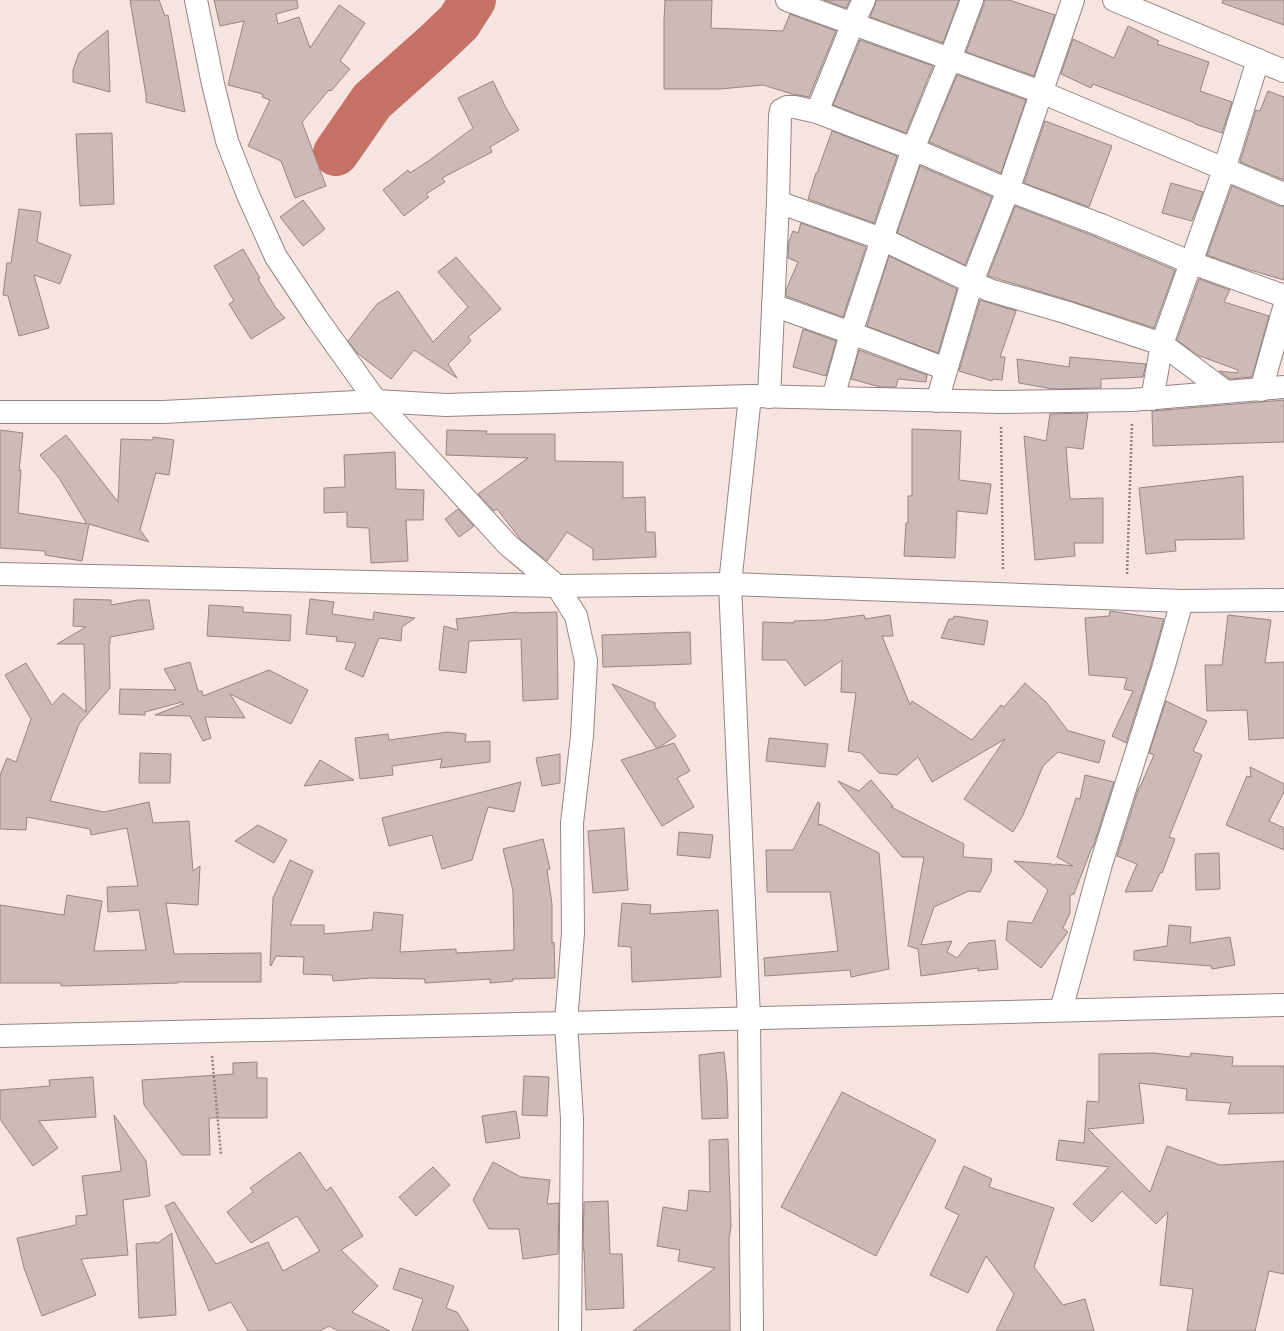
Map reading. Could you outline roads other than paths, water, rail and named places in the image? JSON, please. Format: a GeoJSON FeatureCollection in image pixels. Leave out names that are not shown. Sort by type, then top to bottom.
{"type":"FeatureCollection","features":[{"type":"Feature","properties":{"kind":"street"},"geometry":{"type":"LineString","coordinates":[[196,0],[213,84],[227,141],[248,194],[276,257],[316,317],[376,401],[508,545],[557,586],[576,616],[586,661],[582,736],[572,823],[573,933],[566,1023],[572,1119],[570,1331]]}},
{"type":"Feature","properties":{"kind":"street"},"geometry":{"type":"LineString","coordinates":[[787,0],[1041,92],[1284,194]]}},
{"type":"Feature","properties":{"kind":"street"},"geometry":{"type":"LineString","coordinates":[[817,112],[864,0]]}},
{"type":"Feature","properties":{"kind":"street"},"geometry":{"type":"LineString","coordinates":[[833,398],[851,333],[913,149],[950,59],[972,0]]}},
{"type":"Feature","properties":{"kind":"street"},"geometry":{"type":"LineString","coordinates":[[937,401],[972,282],[1008,190],[1073,0]]}},
{"type":"Feature","properties":{"kind":"street"},"geometry":{"type":"LineString","coordinates":[[1114,0],[1284,71]]}},
{"type":"Feature","properties":{"kind":"street"},"geometry":{"type":"LineString","coordinates":[[1142,399],[1224,170],[1258,60]]}},
{"type":"Feature","properties":{"kind":"street"},"geometry":{"type":"LineString","coordinates":[[752,1331],[749,1018],[730,584],[773,305],[780,116],[782,110],[795,106],[817,112],[913,149],[1008,190],[1101,225],[1192,262],[1284,296]]}},
{"type":"Feature","properties":{"kind":"street"},"geometry":{"type":"LineString","coordinates":[[778,202],[882,239],[989,290],[1065,312],[1162,344],[1226,392]]}},
{"type":"Feature","properties":{"kind":"street"},"geometry":{"type":"LineString","coordinates":[[773,305],[946,369]]}},
{"type":"Feature","properties":{"kind":"street"},"geometry":{"type":"LineString","coordinates":[[1262,390],[1284,308]]}},
{"type":"Feature","properties":{"kind":"street"},"geometry":{"type":"LineString","coordinates":[[0,412],[163,412],[376,401],[446,405],[760,396],[1000,402],[1142,399],[1284,388]]}},
{"type":"Feature","properties":{"kind":"street"},"geometry":{"type":"LineString","coordinates":[[0,574],[557,586],[730,584],[1182,601],[1284,600]]}},
{"type":"Feature","properties":{"kind":"street"},"geometry":{"type":"LineString","coordinates":[[1061,1010],[1101,864],[1163,669],[1182,601]]}},
{"type":"Feature","properties":{"kind":"street"},"geometry":{"type":"LineString","coordinates":[[0,1036],[1284,1005]]}},
{"type":"Feature","properties":{"kind":"waterway"},"geometry":{"type":"LineString","coordinates":[[336,153],[372,101],[459,22],[473,0]]}}]}
